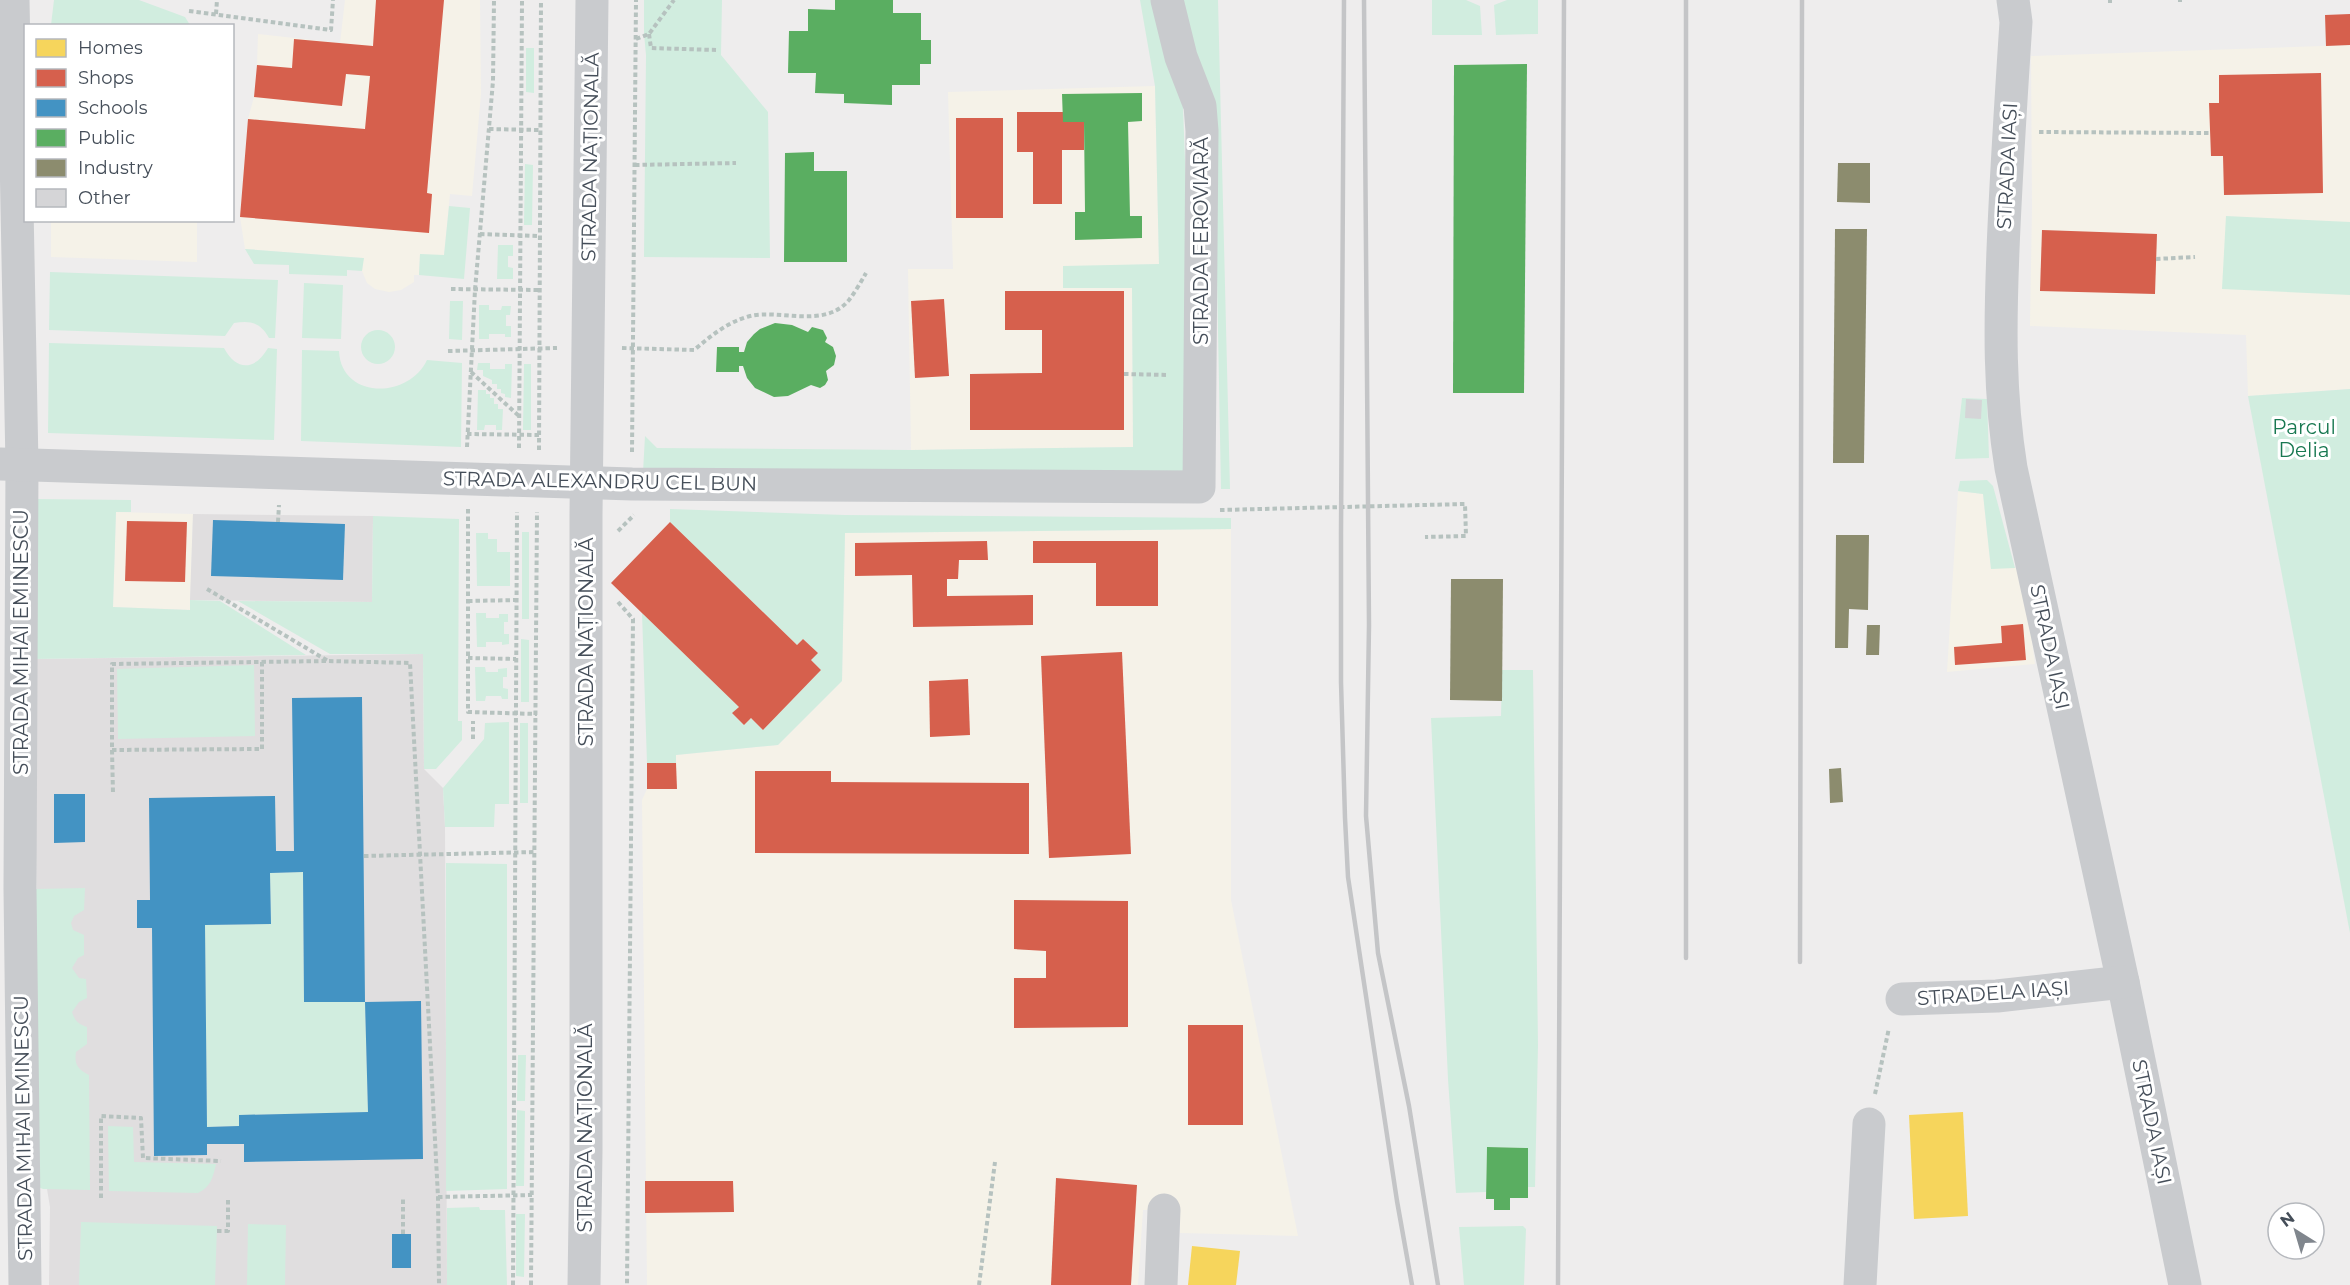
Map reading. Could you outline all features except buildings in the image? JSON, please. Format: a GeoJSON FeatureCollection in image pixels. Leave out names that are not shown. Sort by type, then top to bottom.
{"type":"FeatureCollection","features":[{"type":"Feature","properties":{"kind":"street","name":"STRADA MIHAI EMINESCU"},"geometry":{"type":"LineString","coordinates":[[13,0],[11,464],[25,1285]]}},
{"type":"Feature","properties":{"kind":"street","name":"STRADA NAȚIONALĂ"},"geometry":{"type":"LineString","coordinates":[[584,1285],[586,483],[592,0]]}},
{"type":"Feature","properties":{"kind":"street","name":"STRADA FEROVIARĂ"},"geometry":{"type":"LineString","coordinates":[[1167,0],[1180,57],[1200,106],[1202,131],[1199,487]]}},
{"type":"Feature","properties":{"kind":"street","name":"STRADA IAȘI"},"geometry":{"type":"LineString","coordinates":[[2013,0],[2016,22],[2008,132],[2001,311],[2004,422],[2011,468],[2123,982],[2185,1285]]}},
{"type":"Feature","properties":{"kind":"street","name":"STRADA ALEXANDRU CEL BUN"},"geometry":{"type":"LineString","coordinates":[[11,464],[586,483],[1199,487]]}},
{"type":"Feature","properties":{"kind":"street","name":"STRADELA IAȘI"},"geometry":{"type":"LineString","coordinates":[[1902,999],[1997,996],[2123,982]]}},
{"type":"Feature","properties":{"kind":"street"},"geometry":{"type":"LineString","coordinates":[[1860,1285],[1869,1124]]}},
{"type":"Feature","properties":{"kind":"street"},"geometry":{"type":"LineString","coordinates":[[1161,1285],[1164,1210]]}},
{"type":"Feature","properties":{"kind":"path"},"geometry":{"type":"LineString","coordinates":[[216,15],[217,0]]}},
{"type":"Feature","properties":{"kind":"path"},"geometry":{"type":"LineString","coordinates":[[189,11],[331,30],[333,0]]}},
{"type":"Feature","properties":{"kind":"path"},"geometry":{"type":"LineString","coordinates":[[467,451],[475,290],[493,81],[494,0]]}},
{"type":"Feature","properties":{"kind":"path"},"geometry":{"type":"LineString","coordinates":[[519,452],[522,0]]}},
{"type":"Feature","properties":{"kind":"path"},"geometry":{"type":"LineString","coordinates":[[539,454],[541,0]]}},
{"type":"Feature","properties":{"kind":"path"},"geometry":{"type":"LineString","coordinates":[[632,457],[636,0]]}},
{"type":"Feature","properties":{"kind":"path"},"geometry":{"type":"LineString","coordinates":[[636,39],[649,34],[674,0]]}},
{"type":"Feature","properties":{"kind":"path"},"geometry":{"type":"LineString","coordinates":[[649,34],[651,48],[716,50]]}},
{"type":"Feature","properties":{"kind":"path"},"geometry":{"type":"LineString","coordinates":[[489,129],[540,130]]}},
{"type":"Feature","properties":{"kind":"path"},"geometry":{"type":"LineString","coordinates":[[2008,132],[2210,133]]}},
{"type":"Feature","properties":{"kind":"path"},"geometry":{"type":"LineString","coordinates":[[635,165],[736,163]]}},
{"type":"Feature","properties":{"kind":"path"},"geometry":{"type":"LineString","coordinates":[[480,234],[540,236]]}},
{"type":"Feature","properties":{"kind":"path"},"geometry":{"type":"LineString","coordinates":[[2156,259],[2195,257]]}},
{"type":"Feature","properties":{"kind":"path"},"geometry":{"type":"LineString","coordinates":[[622,348],[694,350],[720,328],[749,316],[774,314],[811,317],[832,311],[847,302],[866,273]]}},
{"type":"Feature","properties":{"kind":"path"},"geometry":{"type":"LineString","coordinates":[[451,289],[540,290]]}},
{"type":"Feature","properties":{"kind":"path"},"geometry":{"type":"LineString","coordinates":[[448,351],[557,348]]}},
{"type":"Feature","properties":{"kind":"path"},"geometry":{"type":"LineString","coordinates":[[471,372],[520,417]]}},
{"type":"Feature","properties":{"kind":"path"},"geometry":{"type":"LineString","coordinates":[[1124,374],[1200,376]]}},
{"type":"Feature","properties":{"kind":"path"},"geometry":{"type":"LineString","coordinates":[[468,434],[540,435]]}},
{"type":"Feature","properties":{"kind":"path"},"geometry":{"type":"LineString","coordinates":[[278,522],[279,500]]}},
{"type":"Feature","properties":{"kind":"path"},"geometry":{"type":"LineString","coordinates":[[1239,510],[1465,504],[1466,536],[1425,537]]}},
{"type":"Feature","properties":{"kind":"path"},"geometry":{"type":"LineString","coordinates":[[614,535],[634,515],[633,506]]}},
{"type":"Feature","properties":{"kind":"path"},"geometry":{"type":"LineString","coordinates":[[468,509],[468,712],[537,714]]}},
{"type":"Feature","properties":{"kind":"path"},"geometry":{"type":"LineString","coordinates":[[513,1285],[518,512]]}},
{"type":"Feature","properties":{"kind":"path"},"geometry":{"type":"LineString","coordinates":[[531,1285],[538,512]]}},
{"type":"Feature","properties":{"kind":"path"},"geometry":{"type":"LineString","coordinates":[[207,589],[328,661]]}},
{"type":"Feature","properties":{"kind":"path"},"geometry":{"type":"LineString","coordinates":[[613,596],[633,619],[627,1285]]}},
{"type":"Feature","properties":{"kind":"path"},"geometry":{"type":"LineString","coordinates":[[468,601],[517,600]]}},
{"type":"Feature","properties":{"kind":"path"},"geometry":{"type":"LineString","coordinates":[[468,658],[516,659]]}},
{"type":"Feature","properties":{"kind":"path"},"geometry":{"type":"LineString","coordinates":[[113,793],[112,664],[328,661],[410,663],[438,1197],[439,1285]]}},
{"type":"Feature","properties":{"kind":"path"},"geometry":{"type":"LineString","coordinates":[[112,750],[262,749],[262,662]]}},
{"type":"Feature","properties":{"kind":"path"},"geometry":{"type":"LineString","coordinates":[[473,740],[474,722]]}},
{"type":"Feature","properties":{"kind":"path"},"geometry":{"type":"LineString","coordinates":[[364,856],[535,852]]}},
{"type":"Feature","properties":{"kind":"path","name":"STRADELA IAȘI"},"geometry":{"type":"LineString","coordinates":[[1869,1124],[1893,1009],[1902,999]]}},
{"type":"Feature","properties":{"kind":"path"},"geometry":{"type":"LineString","coordinates":[[101,1198],[101,1116],[141,1118],[142,1158],[221,1161]]}},
{"type":"Feature","properties":{"kind":"path"},"geometry":{"type":"LineString","coordinates":[[979,1285],[995,1162]]}},
{"type":"Feature","properties":{"kind":"path"},"geometry":{"type":"LineString","coordinates":[[438,1197],[532,1195]]}},
{"type":"Feature","properties":{"kind":"path"},"geometry":{"type":"LineString","coordinates":[[403,1197],[403,1234]]}},
{"type":"Feature","properties":{"kind":"path"},"geometry":{"type":"LineString","coordinates":[[217,1231],[228,1231],[228,1199]]}},
{"type":"Feature","properties":{"kind":"shaded area"},"geometry":{"type":"Polygon","coordinates":[[[345,0],[480,0],[481,94],[472,196],[450,194],[444,256],[420,254],[419,275],[414,275],[414,282],[401,290],[389,292],[375,289],[367,283],[362,271],[363,258],[245,249],[240,217],[248,119],[254,97],[258,34],[340,43],[345,0]]]}},
{"type":"Feature","properties":{"kind":"shaded area"},"geometry":{"type":"Polygon","coordinates":[[[2350,45],[2350,389],[2248,396],[2246,335],[2030,326],[2031,56],[2350,45]]]}},
{"type":"Feature","properties":{"kind":"shaded area"},"geometry":{"type":"Polygon","coordinates":[[[1155,86],[1159,264],[1063,267],[1063,288],[1132,288],[1133,447],[911,450],[908,269],[953,269],[948,92],[1155,86]]]}},
{"type":"Feature","properties":{"kind":"shaded area"},"geometry":{"type":"Polygon","coordinates":[[[51,222],[197,222],[197,262],[51,257],[51,222]]]}},
{"type":"Feature","properties":{"kind":"shaded area"},"geometry":{"type":"Polygon","coordinates":[[[1958,491],[1983,494],[1991,568],[2022,568],[2035,664],[1947,672],[1958,491]]]}},
{"type":"Feature","properties":{"kind":"shaded area"},"geometry":{"type":"Polygon","coordinates":[[[116,512],[193,514],[190,610],[113,607],[116,512]]]}},
{"type":"Feature","properties":{"kind":"shaded area"},"geometry":{"type":"Polygon","coordinates":[[[193,514],[373,516],[372,602],[190,600],[193,514]]]}},
{"type":"Feature","properties":{"kind":"shaded area"},"geometry":{"type":"Polygon","coordinates":[[[1231,529],[1231,900],[1298,1236],[1180,1233],[1179,1210],[1143,1210],[1138,1285],[647,1285],[642,800],[647,789],[676,788],[676,755],[778,745],[842,681],[845,533],[1231,529]]]}},
{"type":"Feature","properties":{"kind":"shaded area"},"geometry":{"type":"Polygon","coordinates":[[[423,654],[424,769],[443,788],[445,827],[447,1285],[49,1285],[50,1207],[47,1189],[43,1189],[32,659],[423,654]]]}},
{"type":"Feature","properties":{"kind":"green space"},"geometry":{"type":"Polygon","coordinates":[[[54,0],[139,0],[185,17],[189,24],[51,24],[54,0]]]}},
{"type":"Feature","properties":{"kind":"green space"},"geometry":{"type":"Polygon","coordinates":[[[644,0],[722,0],[721,55],[768,112],[770,258],[644,257],[646,55],[644,0]]]}},
{"type":"Feature","properties":{"kind":"green space"},"geometry":{"type":"Polygon","coordinates":[[[1140,0],[1159,0],[1183,107],[1188,242],[1185,474],[643,472],[645,436],[657,448],[911,450],[1133,447],[1132,288],[1063,288],[1063,266],[1159,264],[1155,86],[1140,0]]]}},
{"type":"Feature","properties":{"kind":"green space"},"geometry":{"type":"Polygon","coordinates":[[[1177,0],[1218,0],[1230,489],[1221,489],[1214,117],[1177,0]]]}},
{"type":"Feature","properties":{"kind":"green space"},"geometry":{"type":"Polygon","coordinates":[[[1432,0],[1466,0],[1480,6],[1482,35],[1432,35],[1432,0]]]}},
{"type":"Feature","properties":{"kind":"green space"},"geometry":{"type":"Polygon","coordinates":[[[1507,0],[1538,0],[1538,34],[1496,35],[1494,5],[1507,0]]]}},
{"type":"Feature","properties":{"kind":"green space"},"geometry":{"type":"Polygon","coordinates":[[[526,48],[534,48],[534,93],[526,92],[526,48]]]}},
{"type":"Feature","properties":{"kind":"green space"},"geometry":{"type":"Polygon","coordinates":[[[525,164],[533,165],[532,225],[524,225],[525,164]]]}},
{"type":"Feature","properties":{"kind":"green space"},"geometry":{"type":"Polygon","coordinates":[[[449,206],[470,208],[464,279],[419,275],[420,254],[444,255],[449,206]]]}},
{"type":"Feature","properties":{"kind":"green space"},"geometry":{"type":"Polygon","coordinates":[[[2226,216],[2350,222],[2350,295],[2222,289],[2226,216]]]}},
{"type":"Feature","properties":{"kind":"green space"},"geometry":{"type":"Polygon","coordinates":[[[498,245],[513,245],[513,256],[508,256],[508,267],[513,268],[513,279],[497,279],[498,245]]]}},
{"type":"Feature","properties":{"kind":"green space"},"geometry":{"type":"Polygon","coordinates":[[[245,249],[364,258],[362,271],[347,270],[347,276],[289,274],[289,265],[254,264],[245,249]]]}},
{"type":"Feature","properties":{"kind":"green space"},"geometry":{"type":"Polygon","coordinates":[[[50,272],[278,280],[275,338],[269,338],[259,326],[246,322],[234,323],[225,336],[49,330],[50,272]]]}},
{"type":"Feature","properties":{"kind":"green space"},"geometry":{"type":"Polygon","coordinates":[[[304,283],[343,285],[341,339],[302,338],[304,283]]]}},
{"type":"Feature","properties":{"kind":"green space"},"geometry":{"type":"Polygon","coordinates":[[[450,301],[463,301],[462,340],[449,339],[450,301]]]}},
{"type":"Feature","properties":{"kind":"green space"},"geometry":{"type":"Polygon","coordinates":[[[479,305],[489,305],[489,310],[501,310],[502,306],[511,306],[510,315],[506,315],[506,326],[511,326],[511,337],[505,337],[505,334],[489,334],[489,339],[479,339],[479,305]]]}},
{"type":"Feature","properties":{"kind":"green space"},"geometry":{"type":"Polygon","coordinates":[[[378,330],[390,335],[395,347],[390,359],[378,364],[366,359],[361,347],[366,335],[378,330]]]}},
{"type":"Feature","properties":{"kind":"green space"},"geometry":{"type":"Polygon","coordinates":[[[49,343],[224,348],[234,361],[246,365],[257,361],[268,348],[277,349],[274,440],[48,433],[49,343]]]}},
{"type":"Feature","properties":{"kind":"green space"},"geometry":{"type":"Polygon","coordinates":[[[302,350],[339,351],[343,367],[351,378],[363,385],[377,388],[391,387],[406,382],[418,373],[427,360],[462,363],[461,447],[301,441],[302,350]]]}},
{"type":"Feature","properties":{"kind":"green space"},"geometry":{"type":"Polygon","coordinates":[[[478,363],[490,363],[490,369],[505,369],[505,364],[512,364],[511,398],[505,397],[501,389],[497,389],[497,384],[492,384],[492,380],[483,376],[483,370],[477,370],[478,363]]]}},
{"type":"Feature","properties":{"kind":"green space"},"geometry":{"type":"Polygon","coordinates":[[[524,364],[531,364],[531,430],[523,430],[524,364]]]}},
{"type":"Feature","properties":{"kind":"green space","name":"Parcul Delia"},"geometry":{"type":"Polygon","coordinates":[[[2350,389],[2350,933],[2248,396],[2350,389]]]}},
{"type":"Feature","properties":{"kind":"green space"},"geometry":{"type":"Polygon","coordinates":[[[478,390],[486,390],[490,398],[494,398],[494,404],[498,404],[498,409],[503,409],[502,430],[496,430],[496,425],[485,425],[484,430],[477,430],[478,390]]]}},
{"type":"Feature","properties":{"kind":"green space"},"geometry":{"type":"Polygon","coordinates":[[[1962,398],[1987,399],[1989,458],[1955,459],[1962,398]]]}},
{"type":"Feature","properties":{"kind":"green space"},"geometry":{"type":"Polygon","coordinates":[[[1987,480],[1993,486],[2015,568],[1991,569],[1983,494],[1958,491],[1960,481],[1987,480]]]}},
{"type":"Feature","properties":{"kind":"green space"},"geometry":{"type":"Polygon","coordinates":[[[33,499],[131,500],[131,512],[116,512],[113,607],[190,610],[190,600],[220,601],[306,655],[32,659],[33,499]]]}},
{"type":"Feature","properties":{"kind":"green space"},"geometry":{"type":"Polygon","coordinates":[[[670,509],[845,515],[1231,518],[1231,529],[845,533],[842,681],[778,745],[676,755],[676,763],[647,763],[642,613],[739,707],[733,714],[744,725],[751,718],[763,730],[821,670],[811,660],[817,653],[803,639],[797,645],[670,522],[670,509]]]}},
{"type":"Feature","properties":{"kind":"green space"},"geometry":{"type":"Polygon","coordinates":[[[373,516],[459,519],[458,721],[462,721],[462,740],[436,769],[424,769],[423,654],[330,654],[238,601],[372,602],[373,516]]]}},
{"type":"Feature","properties":{"kind":"green space"},"geometry":{"type":"Polygon","coordinates":[[[522,532],[529,532],[529,619],[522,619],[522,532]]]}},
{"type":"Feature","properties":{"kind":"green space"},"geometry":{"type":"Polygon","coordinates":[[[476,533],[488,533],[488,539],[497,539],[497,552],[510,552],[510,586],[477,586],[476,533]]]}},
{"type":"Feature","properties":{"kind":"green space"},"geometry":{"type":"Polygon","coordinates":[[[476,613],[486,613],[486,618],[499,618],[499,614],[508,614],[508,622],[504,622],[504,634],[509,634],[509,644],[486,642],[486,647],[477,647],[476,613]]]}},
{"type":"Feature","properties":{"kind":"green space"},"geometry":{"type":"Polygon","coordinates":[[[521,639],[529,640],[529,702],[521,702],[521,639]]]}},
{"type":"Feature","properties":{"kind":"green space"},"geometry":{"type":"Polygon","coordinates":[[[254,665],[255,736],[118,739],[117,669],[254,665]]]}},
{"type":"Feature","properties":{"kind":"green space"},"geometry":{"type":"Polygon","coordinates":[[[475,667],[485,667],[486,672],[498,672],[498,669],[507,668],[507,677],[503,677],[503,688],[508,689],[508,699],[502,699],[501,696],[486,696],[485,701],[476,701],[475,667]]]}},
{"type":"Feature","properties":{"kind":"green space"},"geometry":{"type":"Polygon","coordinates":[[[1502,670],[1533,670],[1538,1045],[1535,1187],[1528,1187],[1528,1148],[1487,1147],[1486,1192],[1456,1193],[1448,1079],[1431,718],[1501,716],[1502,670]]]}},
{"type":"Feature","properties":{"kind":"green space"},"geometry":{"type":"Polygon","coordinates":[[[509,722],[509,804],[495,804],[494,827],[445,827],[443,788],[484,739],[485,723],[509,722]]]}},
{"type":"Feature","properties":{"kind":"green space"},"geometry":{"type":"Polygon","coordinates":[[[520,723],[528,723],[528,803],[520,803],[520,723]]]}},
{"type":"Feature","properties":{"kind":"green space"},"geometry":{"type":"Polygon","coordinates":[[[446,863],[507,864],[507,1189],[446,1191],[446,863]]]}},
{"type":"Feature","properties":{"kind":"green space"},"geometry":{"type":"Polygon","coordinates":[[[303,872],[304,1002],[365,1002],[368,1112],[240,1115],[239,1126],[207,1127],[205,925],[271,924],[270,873],[303,872]]]}},
{"type":"Feature","properties":{"kind":"green space"},"geometry":{"type":"Polygon","coordinates":[[[85,888],[84,910],[74,916],[71,923],[73,930],[84,935],[84,955],[78,958],[72,968],[79,978],[86,979],[87,998],[79,1002],[72,1012],[77,1022],[87,1027],[87,1044],[76,1052],[76,1060],[82,1071],[89,1075],[90,1190],[43,1189],[38,1187],[35,889],[85,888]]]}},
{"type":"Feature","properties":{"kind":"green space"},"geometry":{"type":"Polygon","coordinates":[[[518,1055],[526,1055],[525,1101],[517,1101],[518,1055]]]}},
{"type":"Feature","properties":{"kind":"green space"},"geometry":{"type":"Polygon","coordinates":[[[517,1110],[525,1111],[524,1186],[516,1186],[517,1110]]]}},
{"type":"Feature","properties":{"kind":"green space"},"geometry":{"type":"Polygon","coordinates":[[[108,1126],[133,1127],[134,1162],[216,1164],[211,1181],[198,1193],[109,1191],[108,1126]]]}},
{"type":"Feature","properties":{"kind":"green space"},"geometry":{"type":"Polygon","coordinates":[[[479,1207],[480,1210],[505,1210],[507,1285],[447,1285],[447,1208],[479,1207]]]}},
{"type":"Feature","properties":{"kind":"green space"},"geometry":{"type":"Polygon","coordinates":[[[516,1214],[525,1214],[524,1277],[516,1276],[516,1214]]]}},
{"type":"Feature","properties":{"kind":"green space"},"geometry":{"type":"Polygon","coordinates":[[[81,1222],[217,1226],[215,1285],[79,1285],[81,1222]]]}},
{"type":"Feature","properties":{"kind":"green space"},"geometry":{"type":"Polygon","coordinates":[[[248,1224],[286,1225],[285,1285],[247,1285],[248,1224]]]}},
{"type":"Feature","properties":{"kind":"green space"},"geometry":{"type":"Polygon","coordinates":[[[1523,1226],[1526,1229],[1524,1285],[1464,1285],[1459,1227],[1523,1226]]]}},
{"type":"Feature","properties":{"kind":"railway"},"geometry":{"type":"LineString","coordinates":[[1344,0],[1341,682],[1348,877],[1397,1201],[1412,1285]]}},
{"type":"Feature","properties":{"kind":"railway"},"geometry":{"type":"LineString","coordinates":[[1364,0],[1369,625],[1366,816],[1378,953],[1409,1106],[1438,1285]]}},
{"type":"Feature","properties":{"kind":"railway"},"geometry":{"type":"LineString","coordinates":[[1558,1285],[1564,0]]}},
{"type":"Feature","properties":{"kind":"railway"},"geometry":{"type":"LineString","coordinates":[[1686,0],[1686,958]]}},
{"type":"Feature","properties":{"kind":"railway"},"geometry":{"type":"LineString","coordinates":[[1800,962],[1802,0]]}}]}
